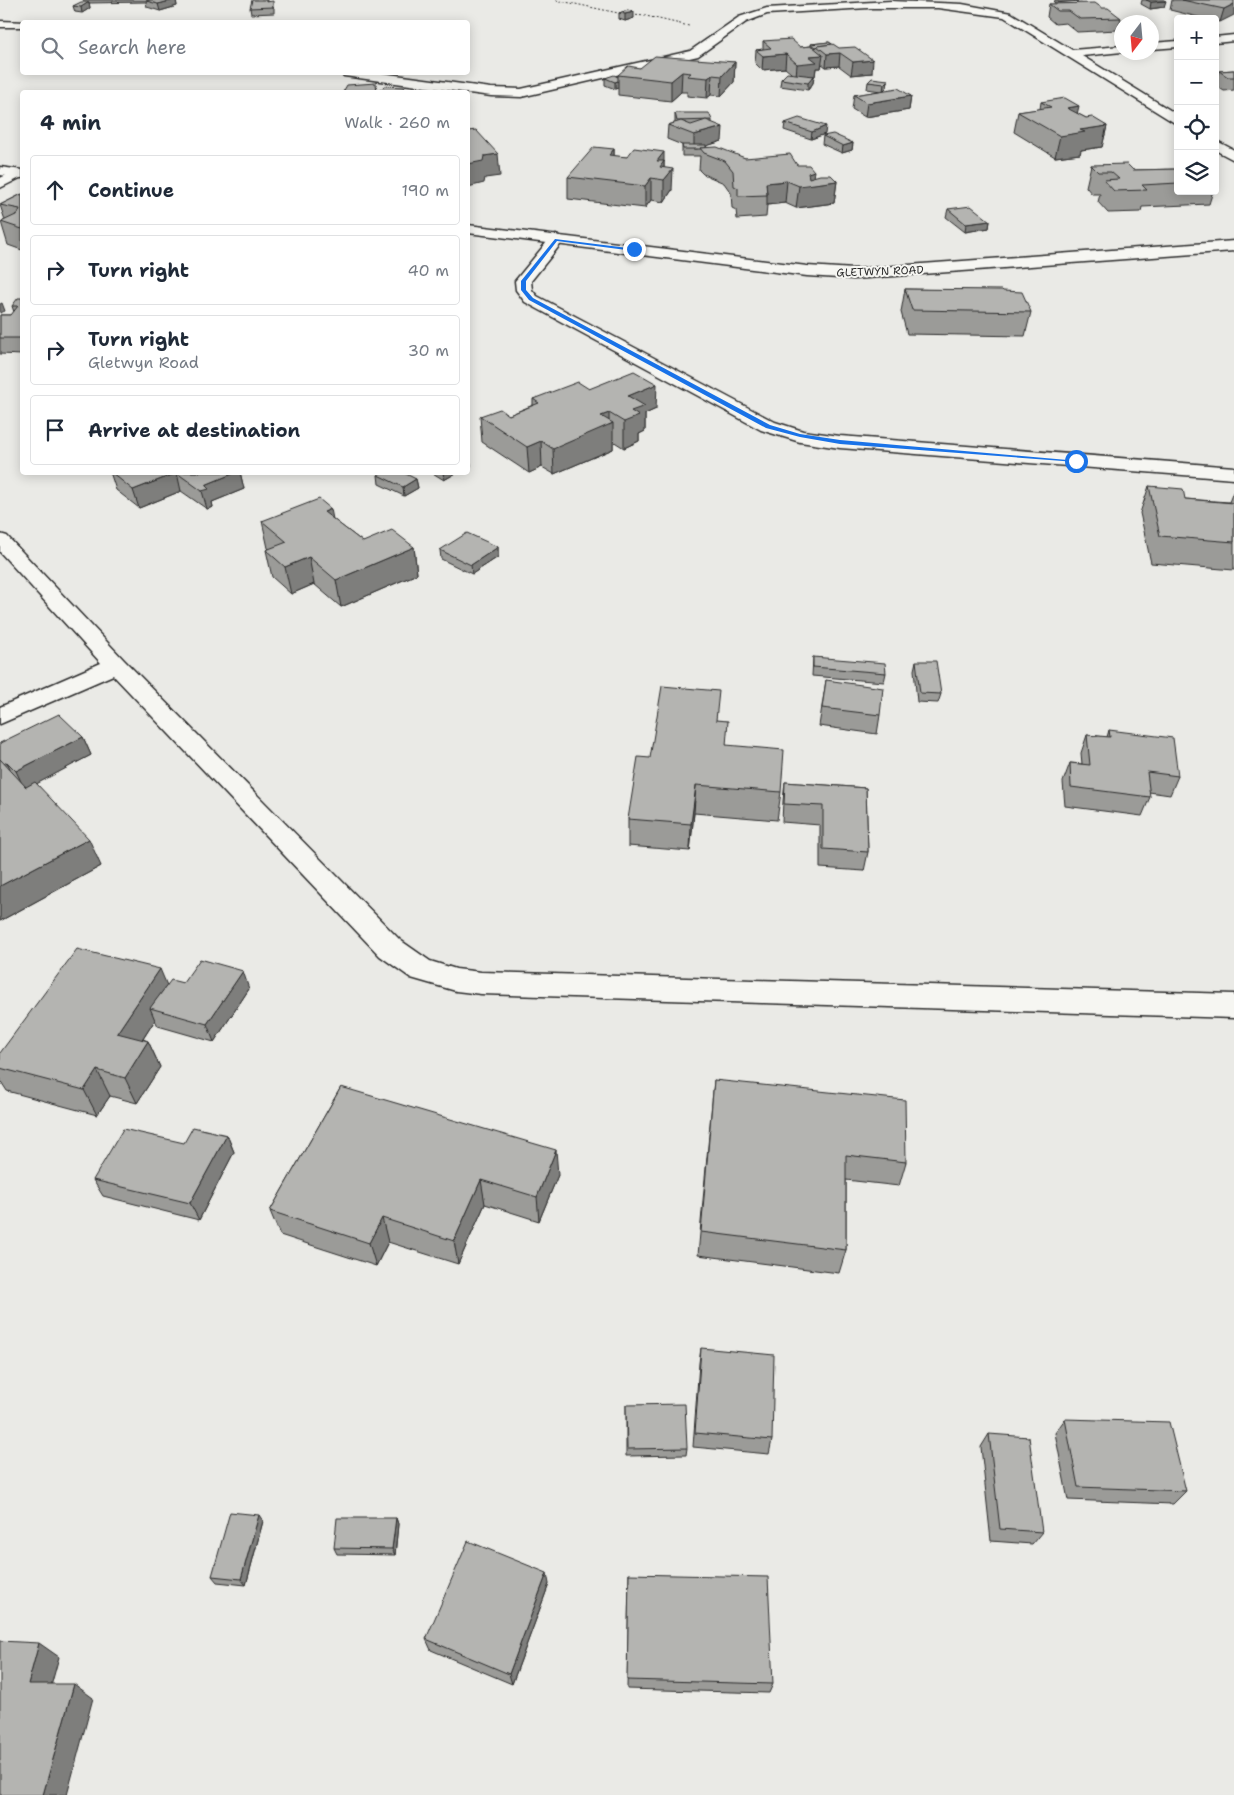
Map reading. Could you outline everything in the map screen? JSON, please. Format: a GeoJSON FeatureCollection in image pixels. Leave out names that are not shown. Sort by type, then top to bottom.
{"type":"FeatureCollection","features":[{"type":"Feature","properties":{"kind":"street"},"geometry":{"type":"LineString","coordinates":[[366,75],[491,92],[520,93],[694,54],[705,49],[748,16],[777,10],[899,4],[950,4],[982,8],[1006,14],[1174,119]]}},
{"type":"Feature","properties":{"kind":"street"},"geometry":{"type":"LineString","coordinates":[[0,24],[20,24]]}},
{"type":"Feature","properties":{"kind":"street"},"geometry":{"type":"LineString","coordinates":[[1219,40],[1234,38]]}},
{"type":"Feature","properties":{"kind":"street"},"geometry":{"type":"LineString","coordinates":[[1159,45],[1174,44]]}},
{"type":"Feature","properties":{"kind":"street"},"geometry":{"type":"LineString","coordinates":[[1069,54],[1114,50]]}},
{"type":"Feature","properties":{"kind":"street"},"geometry":{"type":"LineString","coordinates":[[1219,147],[1234,156]]}},
{"type":"Feature","properties":{"kind":"street"},"geometry":{"type":"LineString","coordinates":[[0,171],[20,174]]}},
{"type":"Feature","properties":{"kind":"street"},"geometry":{"type":"LineString","coordinates":[[0,184],[20,174]]}},
{"type":"Feature","properties":{"kind":"street","name":"GLETWYN ROAD"},"geometry":{"type":"LineString","coordinates":[[470,229],[807,271],[854,274],[1234,246]]}},
{"type":"Feature","properties":{"kind":"street"},"geometry":{"type":"LineString","coordinates":[[556,240],[523,281],[524,290],[531,299],[768,426],[800,436],[840,442],[1234,473]]}},
{"type":"Feature","properties":{"kind":"street"},"geometry":{"type":"LineString","coordinates":[[0,540],[116,665],[390,948],[421,970],[456,980],[481,983],[1234,1006]]}},
{"type":"Feature","properties":{"kind":"street"},"geometry":{"type":"LineString","coordinates":[[0,716],[116,665]]}},
{"type":"Feature","properties":{"kind":"path"},"geometry":{"type":"LineString","coordinates":[[556,0],[612,13],[646,16],[727,32]]}},
{"type":"Feature","properties":{"kind":"building"},"geometry":{"type":"Polygon","coordinates":[[[174,0],[158,4],[146,1],[174,0]]]}},
{"type":"Feature","properties":{"kind":"building"},"geometry":{"type":"Polygon","coordinates":[[[252,0],[273,1],[273,7],[250,8],[252,0]]]}},
{"type":"Feature","properties":{"kind":"building"},"geometry":{"type":"Polygon","coordinates":[[[1146,0],[1164,0],[1166,1],[1151,2],[1146,0]]]}},
{"type":"Feature","properties":{"kind":"building"},"geometry":{"type":"Polygon","coordinates":[[[1182,0],[1234,0],[1234,4],[1224,9],[1182,0]]]}},
{"type":"Feature","properties":{"kind":"building"},"geometry":{"type":"Polygon","coordinates":[[[81,2],[89,2],[81,7],[73,6],[81,2]]]}},
{"type":"Feature","properties":{"kind":"building"},"geometry":{"type":"Polygon","coordinates":[[[1095,3],[1102,8],[1108,8],[1117,15],[1114,15],[1114,18],[1080,19],[1069,11],[1058,11],[1049,4],[1095,3]]]}},
{"type":"Feature","properties":{"kind":"building"},"geometry":{"type":"Polygon","coordinates":[[[628,10],[634,12],[619,13],[628,10]]]}},
{"type":"Feature","properties":{"kind":"building"},"geometry":{"type":"Polygon","coordinates":[[[791,39],[800,47],[812,46],[823,55],[809,56],[817,62],[797,64],[786,54],[763,56],[756,50],[771,48],[763,41],[791,39]]]}},
{"type":"Feature","properties":{"kind":"building"},"geometry":{"type":"Polygon","coordinates":[[[829,42],[832,44],[817,46],[816,48],[811,44],[829,42]]]}},
{"type":"Feature","properties":{"kind":"building"},"geometry":{"type":"Polygon","coordinates":[[[833,44],[839,48],[855,47],[873,60],[853,62],[840,53],[827,54],[817,46],[833,44]]]}},
{"type":"Feature","properties":{"kind":"building"},"geometry":{"type":"Polygon","coordinates":[[[655,56],[735,62],[722,76],[712,75],[708,78],[687,76],[691,73],[682,72],[671,81],[618,75],[628,66],[640,68],[655,56]]]}},
{"type":"Feature","properties":{"kind":"building"},"geometry":{"type":"Polygon","coordinates":[[[1234,70],[1234,77],[1228,77],[1219,71],[1234,70]]]}},
{"type":"Feature","properties":{"kind":"building"},"geometry":{"type":"Polygon","coordinates":[[[787,73],[814,76],[808,83],[781,79],[787,73]]]}},
{"type":"Feature","properties":{"kind":"building"},"geometry":{"type":"Polygon","coordinates":[[[614,75],[618,77],[618,81],[615,82],[605,78],[614,75]]]}},
{"type":"Feature","properties":{"kind":"building"},"geometry":{"type":"Polygon","coordinates":[[[872,78],[888,80],[884,84],[868,82],[872,78]]]}},
{"type":"Feature","properties":{"kind":"building"},"geometry":{"type":"Polygon","coordinates":[[[376,83],[377,90],[344,90],[347,85],[376,83]]]}},
{"type":"Feature","properties":{"kind":"building"},"geometry":{"type":"Polygon","coordinates":[[[384,86],[405,87],[403,90],[380,90],[384,86]]]}},
{"type":"Feature","properties":{"kind":"building"},"geometry":{"type":"Polygon","coordinates":[[[898,88],[911,96],[867,103],[854,95],[898,88]]]}},
{"type":"Feature","properties":{"kind":"building"},"geometry":{"type":"Polygon","coordinates":[[[1065,98],[1079,106],[1067,108],[1086,118],[1092,117],[1107,126],[1080,130],[1085,132],[1060,136],[1018,112],[1051,107],[1041,102],[1065,98]]]}},
{"type":"Feature","properties":{"kind":"building"},"geometry":{"type":"Polygon","coordinates":[[[675,113],[709,113],[712,120],[677,121],[675,113]]]}},
{"type":"Feature","properties":{"kind":"building"},"geometry":{"type":"Polygon","coordinates":[[[799,118],[826,126],[812,132],[785,123],[799,118]]]}},
{"type":"Feature","properties":{"kind":"building"},"geometry":{"type":"Polygon","coordinates":[[[706,120],[723,127],[694,135],[668,125],[681,121],[691,125],[706,120]]]}},
{"type":"Feature","properties":{"kind":"building"},"geometry":{"type":"Polygon","coordinates":[[[476,130],[498,154],[484,156],[483,161],[470,164],[470,131],[476,130]]]}},
{"type":"Feature","properties":{"kind":"building"},"geometry":{"type":"Polygon","coordinates":[[[833,134],[853,143],[843,146],[823,136],[833,134]]]}},
{"type":"Feature","properties":{"kind":"building"},"geometry":{"type":"Polygon","coordinates":[[[682,145],[706,145],[706,148],[683,149],[682,145]]]}},
{"type":"Feature","properties":{"kind":"building"},"geometry":{"type":"Polygon","coordinates":[[[594,147],[614,149],[609,155],[627,157],[634,148],[664,152],[657,161],[664,161],[660,167],[673,169],[664,180],[651,178],[645,186],[568,177],[594,147]]]}},
{"type":"Feature","properties":{"kind":"building"},"geometry":{"type":"Polygon","coordinates":[[[717,147],[745,158],[790,154],[797,165],[809,165],[814,171],[808,173],[809,178],[831,175],[837,181],[799,186],[787,181],[766,183],[767,195],[738,196],[738,188],[734,186],[733,171],[725,161],[704,153],[700,148],[717,147]]]}},
{"type":"Feature","properties":{"kind":"building"},"geometry":{"type":"Polygon","coordinates":[[[1127,164],[1133,170],[1174,169],[1174,183],[1142,185],[1147,190],[1114,191],[1104,180],[1119,179],[1111,172],[1098,172],[1091,165],[1127,164]]]}},
{"type":"Feature","properties":{"kind":"building"},"geometry":{"type":"Polygon","coordinates":[[[20,195],[20,209],[0,205],[20,195]]]}},
{"type":"Feature","properties":{"kind":"building"},"geometry":{"type":"Polygon","coordinates":[[[971,206],[990,221],[966,224],[948,209],[971,206]]]}},
{"type":"Feature","properties":{"kind":"building"},"geometry":{"type":"Polygon","coordinates":[[[20,209],[20,228],[1,222],[18,214],[20,209]]]}},
{"type":"Feature","properties":{"kind":"building"},"geometry":{"type":"Polygon","coordinates":[[[905,289],[1022,292],[1031,312],[912,310],[905,289]]]}},
{"type":"Feature","properties":{"kind":"building"},"geometry":{"type":"Polygon","coordinates":[[[20,298],[20,338],[0,338],[0,315],[11,315],[18,306],[12,306],[20,298]]]}},
{"type":"Feature","properties":{"kind":"building"},"geometry":{"type":"Polygon","coordinates":[[[634,371],[657,384],[628,396],[645,406],[631,411],[639,416],[624,422],[609,413],[601,416],[613,423],[553,449],[541,441],[527,447],[480,416],[500,409],[509,415],[539,403],[533,399],[578,382],[589,389],[634,371]]]}},
{"type":"Feature","properties":{"kind":"building"},"geometry":{"type":"Polygon","coordinates":[[[115,475],[172,475],[133,490],[115,475]]]}},
{"type":"Feature","properties":{"kind":"building"},"geometry":{"type":"Polygon","coordinates":[[[180,475],[230,475],[205,485],[209,489],[202,491],[180,475]]]}},
{"type":"Feature","properties":{"kind":"building"},"geometry":{"type":"Polygon","coordinates":[[[378,475],[408,475],[416,479],[403,487],[378,475]]]}},
{"type":"Feature","properties":{"kind":"building"},"geometry":{"type":"Polygon","coordinates":[[[1149,486],[1183,489],[1185,499],[1234,503],[1234,542],[1160,536],[1149,486]]]}},
{"type":"Feature","properties":{"kind":"building"},"geometry":{"type":"Polygon","coordinates":[[[319,499],[331,509],[324,512],[363,542],[392,530],[414,547],[336,580],[309,557],[285,567],[266,550],[287,542],[262,521],[319,499]]]}},
{"type":"Feature","properties":{"kind":"building"},"geometry":{"type":"Polygon","coordinates":[[[467,533],[498,547],[471,565],[440,550],[467,533]]]}},
{"type":"Feature","properties":{"kind":"building"},"geometry":{"type":"Polygon","coordinates":[[[813,657],[885,663],[886,673],[813,667],[813,657]]]}},
{"type":"Feature","properties":{"kind":"building"},"geometry":{"type":"Polygon","coordinates":[[[916,661],[936,661],[941,694],[920,693],[916,661]]]}},
{"type":"Feature","properties":{"kind":"building"},"geometry":{"type":"Polygon","coordinates":[[[826,680],[883,688],[880,715],[822,708],[826,680]]]}},
{"type":"Feature","properties":{"kind":"building"},"geometry":{"type":"Polygon","coordinates":[[[662,686],[719,691],[716,720],[728,721],[726,745],[784,750],[781,792],[696,785],[691,824],[628,819],[638,757],[650,758],[662,686]]]}},
{"type":"Feature","properties":{"kind":"building"},"geometry":{"type":"Polygon","coordinates":[[[59,714],[83,737],[16,771],[7,762],[4,764],[0,759],[0,743],[59,714]]]}},
{"type":"Feature","properties":{"kind":"building"},"geometry":{"type":"Polygon","coordinates":[[[1109,730],[1173,738],[1178,776],[1147,772],[1150,797],[1071,787],[1070,763],[1090,765],[1087,735],[1110,737],[1109,730]]]}},
{"type":"Feature","properties":{"kind":"building"},"geometry":{"type":"Polygon","coordinates":[[[0,759],[26,787],[35,782],[89,839],[0,886],[0,759]]]}},
{"type":"Feature","properties":{"kind":"building"},"geometry":{"type":"Polygon","coordinates":[[[785,782],[866,788],[868,852],[823,849],[823,806],[784,804],[785,782]]]}},
{"type":"Feature","properties":{"kind":"building"},"geometry":{"type":"Polygon","coordinates":[[[77,949],[160,969],[117,1033],[148,1041],[125,1078],[97,1070],[84,1090],[0,1068],[0,1053],[77,949]]]}},
{"type":"Feature","properties":{"kind":"building"},"geometry":{"type":"Polygon","coordinates":[[[200,959],[243,971],[207,1024],[150,1008],[171,980],[183,983],[200,959]]]}},
{"type":"Feature","properties":{"kind":"building"},"geometry":{"type":"Polygon","coordinates":[[[714,1080],[905,1100],[906,1162],[846,1155],[846,1250],[701,1232],[714,1080]]]}},
{"type":"Feature","properties":{"kind":"building"},"geometry":{"type":"Polygon","coordinates":[[[341,1087],[556,1150],[537,1197],[481,1180],[454,1241],[382,1218],[369,1243],[270,1211],[341,1087]]]}},
{"type":"Feature","properties":{"kind":"building"},"geometry":{"type":"Polygon","coordinates":[[[193,1127],[227,1135],[190,1203],[93,1180],[123,1129],[184,1143],[193,1127]]]}},
{"type":"Feature","properties":{"kind":"building"},"geometry":{"type":"Polygon","coordinates":[[[701,1348],[774,1355],[772,1440],[695,1433],[701,1348]]]}},
{"type":"Feature","properties":{"kind":"building"},"geometry":{"type":"Polygon","coordinates":[[[685,1404],[687,1448],[627,1449],[626,1405],[685,1404]]]}},
{"type":"Feature","properties":{"kind":"building"},"geometry":{"type":"Polygon","coordinates":[[[1065,1419],[1169,1422],[1186,1491],[1078,1487],[1065,1419]]]}},
{"type":"Feature","properties":{"kind":"building"},"geometry":{"type":"Polygon","coordinates":[[[989,1434],[1029,1437],[1042,1532],[1000,1529],[989,1434]]]}},
{"type":"Feature","properties":{"kind":"building"},"geometry":{"type":"Polygon","coordinates":[[[230,1512],[259,1515],[241,1579],[212,1576],[230,1512]]]}},
{"type":"Feature","properties":{"kind":"building"},"geometry":{"type":"Polygon","coordinates":[[[337,1518],[396,1518],[392,1549],[334,1548],[337,1518]]]}},
{"type":"Feature","properties":{"kind":"building"},"geometry":{"type":"Polygon","coordinates":[[[468,1541],[547,1573],[509,1674],[426,1639],[468,1541]]]}},
{"type":"Feature","properties":{"kind":"building"},"geometry":{"type":"Polygon","coordinates":[[[629,1574],[768,1577],[773,1684],[627,1680],[629,1574]]]}},
{"type":"Feature","properties":{"kind":"building"},"geometry":{"type":"Polygon","coordinates":[[[0,1641],[39,1643],[28,1684],[74,1684],[43,1795],[0,1795],[0,1641]]]}},
{"type":"Feature","properties":{"kind":"route"},"geometry":{"type":"LineString","coordinates":[[634,249],[556,240],[523,281],[524,290],[531,299],[540,305],[768,426],[800,436],[840,442],[1076,461]]}}]}
